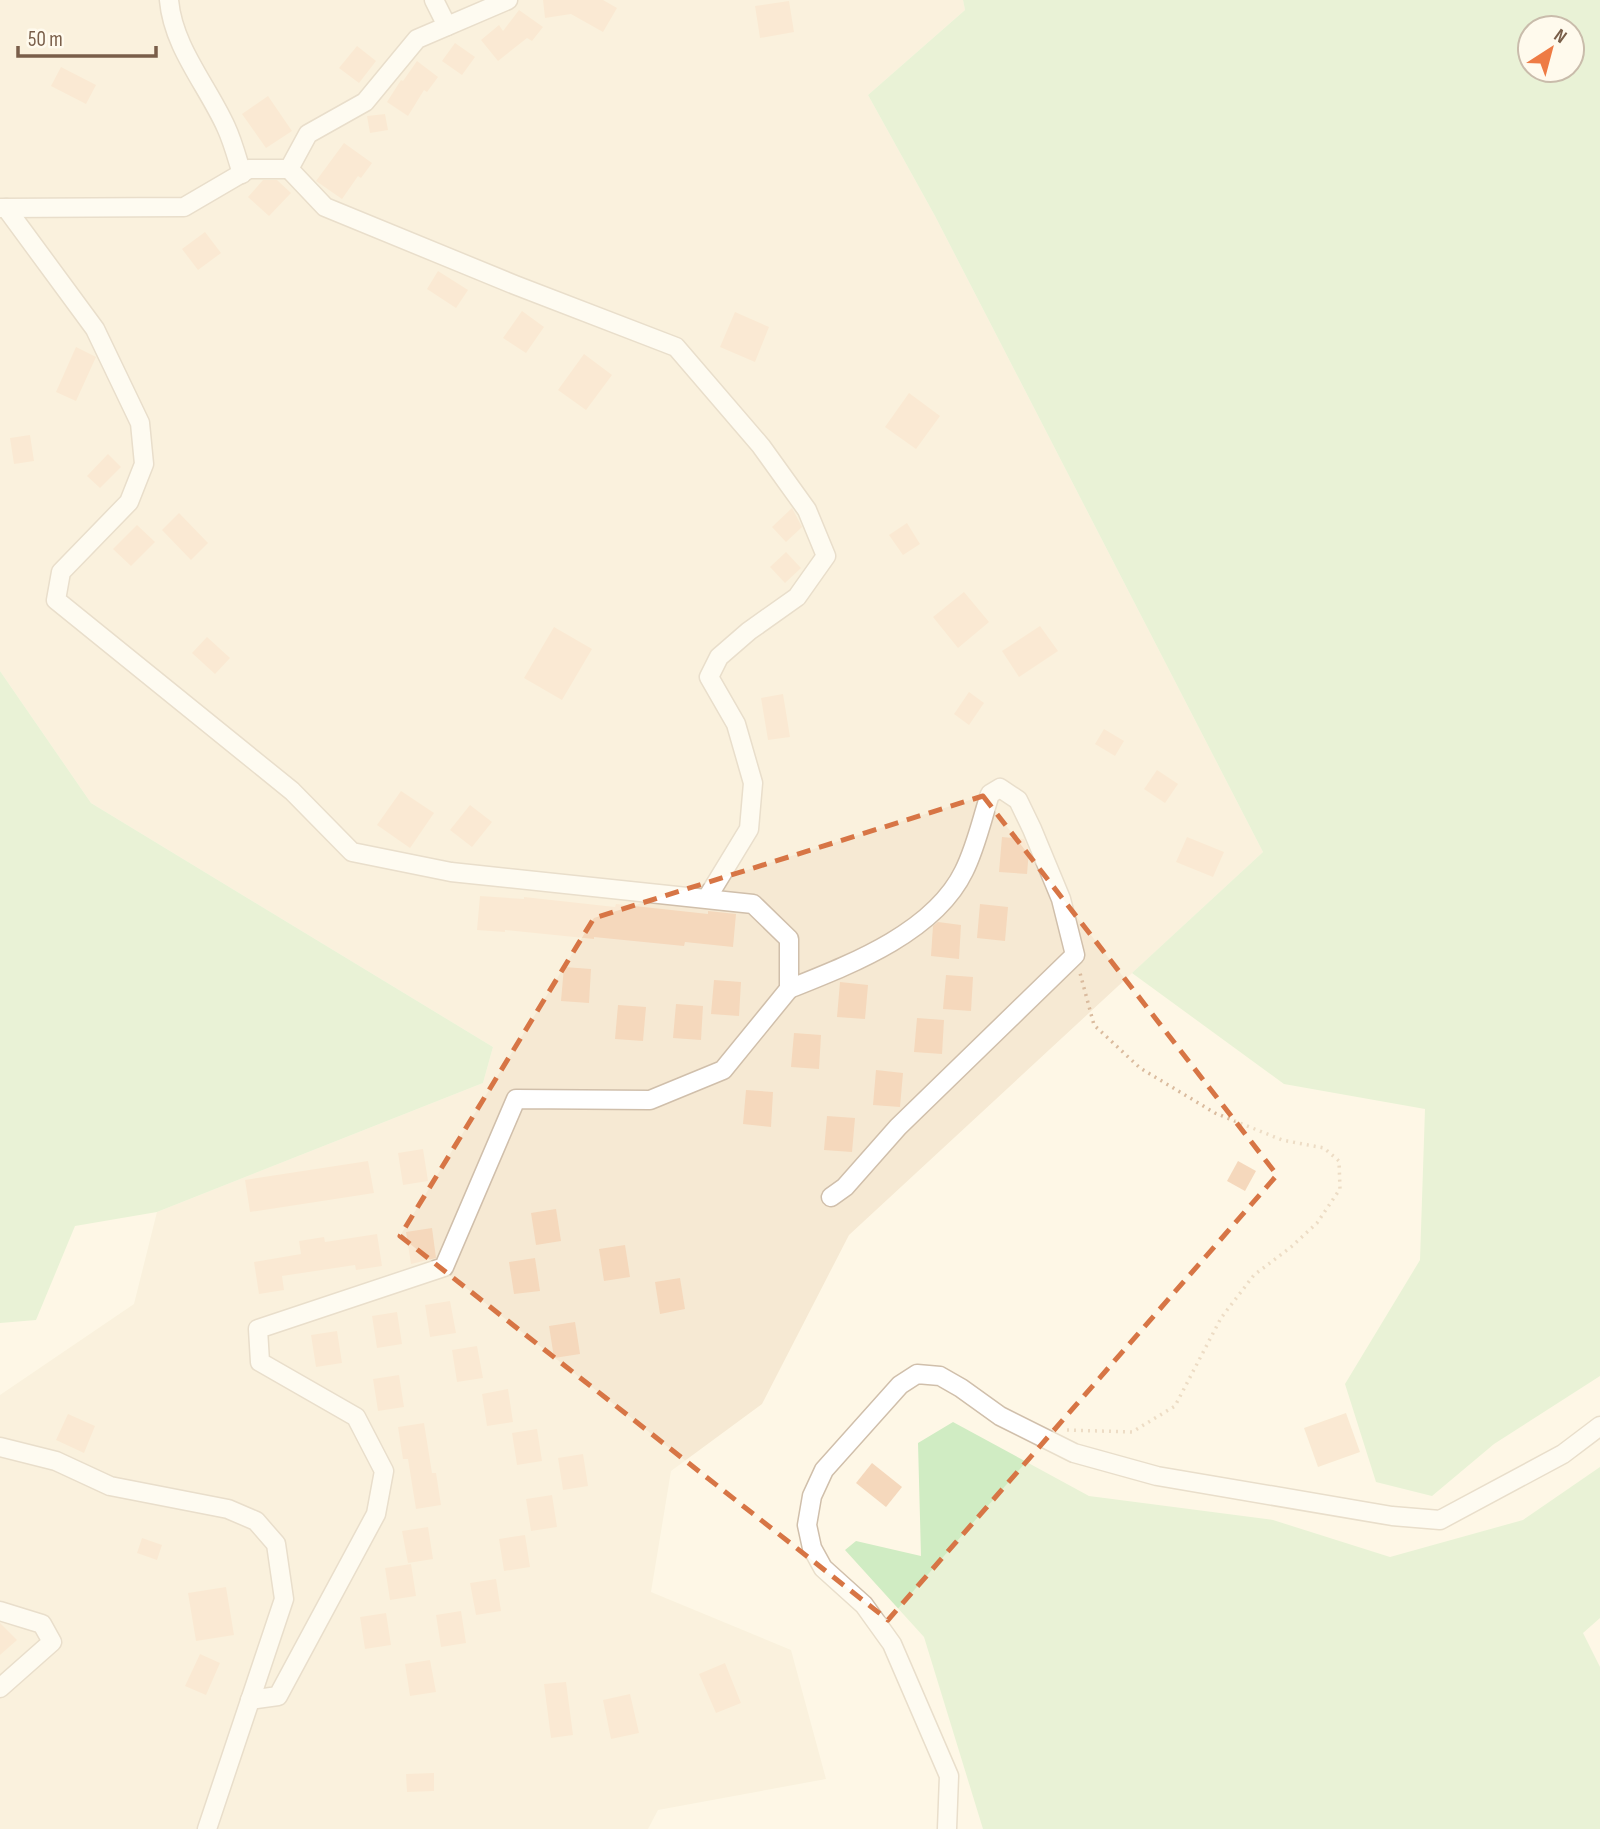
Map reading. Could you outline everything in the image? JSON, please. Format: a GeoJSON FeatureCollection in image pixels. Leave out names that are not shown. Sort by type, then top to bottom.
{"type":"FeatureCollection","features":[{"type":"Feature","properties":{"kind":"street"},"geometry":{"type":"LineString","coordinates":[[169,0],[170,20],[226,128],[242,174]]}},
{"type":"Feature","properties":{"kind":"street"},"geometry":{"type":"LineString","coordinates":[[434,0],[447,26]]}},
{"type":"Feature","properties":{"kind":"street"},"geometry":{"type":"LineString","coordinates":[[289,169],[308,134],[366,102],[417,39],[508,0]]}},
{"type":"Feature","properties":{"kind":"street"},"geometry":{"type":"LineString","coordinates":[[3,208],[184,207],[249,169],[289,169],[325,207],[514,285],[676,347],[761,446],[807,510],[826,556],[797,597],[749,631],[719,657],[709,677],[736,724],[753,783],[749,829],[707,898]]}},
{"type":"Feature","properties":{"kind":"street"},"geometry":{"type":"LineString","coordinates":[[3,208],[95,329],[140,423],[144,464],[129,502],[61,572],[56,600],[292,791],[352,852],[452,872],[753,904],[789,939],[789,989]]}},
{"type":"Feature","properties":{"kind":"street"},"geometry":{"type":"LineString","coordinates":[[250,1700],[278,1696],[376,1514],[384,1471],[356,1417],[260,1362],[258,1329],[444,1267],[516,1099],[650,1100],[723,1070],[789,989],[828,974],[892,942],[939,906],[964,872],[990,794],[1000,788],[1018,800],[1032,830],[1061,899],[1075,955],[898,1127],[845,1187],[831,1197]]}},
{"type":"Feature","properties":{"kind":"street"},"geometry":{"type":"LineString","coordinates":[[947,1829],[949,1776],[892,1644],[864,1605],[823,1568],[812,1548],[807,1525],[812,1496],[824,1470],[900,1385],[917,1374],[940,1376],[1000,1416],[1074,1453],[1157,1476],[1392,1516],[1440,1520],[1563,1454],[1600,1426]]}},
{"type":"Feature","properties":{"kind":"street"},"geometry":{"type":"LineString","coordinates":[[0,1447],[56,1461],[110,1486],[228,1509],[256,1521],[276,1544],[284,1599],[207,1829]]}},
{"type":"Feature","properties":{"kind":"street"},"geometry":{"type":"LineString","coordinates":[[0,1611],[42,1624],[52,1642],[0,1688]]}},
{"type":"Feature","properties":{"kind":"path"},"geometry":{"type":"LineString","coordinates":[[1055,1429],[1132,1432],[1175,1406],[1220,1318],[1254,1275],[1292,1247],[1317,1223],[1340,1189],[1339,1161],[1324,1148],[1282,1140],[1215,1113],[1140,1068],[1094,1025],[1075,955]]}},
{"type":"Feature","properties":{"kind":"highlighted area"},"geometry":{"type":"Polygon","coordinates":[[[983,796],[1277,1175],[888,1620],[400,1236],[594,918],[983,796]]]}},
{"type":"Feature","properties":{"kind":"shaded area"},"geometry":{"type":"Polygon","coordinates":[[[0,0],[963,0],[965,10],[868,95],[935,216],[1263,852],[849,1235],[762,1404],[671,1471],[651,1592],[791,1650],[826,1779],[658,1810],[648,1829],[0,1829],[0,1395],[134,1304],[157,1212],[483,1083],[493,1047],[91,803],[0,671],[0,0]]]}},
{"type":"Feature","properties":{"kind":"green space"},"geometry":{"type":"Polygon","coordinates":[[[963,0],[1600,0],[1600,1376],[1494,1444],[1432,1496],[1376,1482],[1345,1384],[1420,1260],[1425,1109],[1284,1084],[1132,973],[1263,852],[935,216],[868,95],[965,10],[963,0]]]}},
{"type":"Feature","properties":{"kind":"green space"},"geometry":{"type":"Polygon","coordinates":[[[0,671],[91,803],[493,1047],[483,1083],[157,1212],[75,1226],[36,1320],[0,1323],[0,671]]]}},
{"type":"Feature","properties":{"kind":"green space"},"geometry":{"type":"Polygon","coordinates":[[[953,1422],[1089,1496],[1273,1520],[1390,1557],[1523,1520],[1600,1467],[1600,1618],[1583,1633],[1600,1667],[1600,1829],[983,1829],[924,1637],[845,1550],[856,1541],[921,1556],[918,1443],[953,1422]]]}},
{"type":"Feature","properties":{"kind":"building"},"geometry":{"type":"Polygon","coordinates":[[[543,0],[603,0],[617,8],[603,32],[571,14],[545,18],[543,0]]]}},
{"type":"Feature","properties":{"kind":"building"},"geometry":{"type":"Polygon","coordinates":[[[789,1],[794,32],[760,38],[755,6],[789,1]]]}},
{"type":"Feature","properties":{"kind":"building"},"geometry":{"type":"Polygon","coordinates":[[[519,10],[543,27],[532,41],[527,38],[498,61],[481,40],[499,25],[503,31],[519,10]]]}},
{"type":"Feature","properties":{"kind":"building"},"geometry":{"type":"Polygon","coordinates":[[[455,43],[475,57],[462,75],[442,61],[455,43]]]}},
{"type":"Feature","properties":{"kind":"building"},"geometry":{"type":"Polygon","coordinates":[[[357,46],[376,61],[359,83],[339,68],[357,46]]]}},
{"type":"Feature","properties":{"kind":"building"},"geometry":{"type":"Polygon","coordinates":[[[417,61],[438,77],[427,92],[424,90],[408,116],[387,102],[417,61]]]}},
{"type":"Feature","properties":{"kind":"building"},"geometry":{"type":"Polygon","coordinates":[[[61,67],[96,85],[86,104],[51,86],[61,67]]]}},
{"type":"Feature","properties":{"kind":"building"},"geometry":{"type":"Polygon","coordinates":[[[268,96],[292,131],[266,148],[242,114],[268,96]]]}},
{"type":"Feature","properties":{"kind":"building"},"geometry":{"type":"Polygon","coordinates":[[[385,114],[388,130],[370,133],[367,116],[385,114]]]}},
{"type":"Feature","properties":{"kind":"building"},"geometry":{"type":"Polygon","coordinates":[[[344,143],[372,163],[361,178],[358,176],[342,199],[316,181],[344,143]]]}},
{"type":"Feature","properties":{"kind":"building"},"geometry":{"type":"Polygon","coordinates":[[[263,180],[277,180],[291,193],[269,216],[248,197],[263,180]]]}},
{"type":"Feature","properties":{"kind":"building"},"geometry":{"type":"Polygon","coordinates":[[[205,232],[221,253],[198,270],[182,249],[205,232]]]}},
{"type":"Feature","properties":{"kind":"building"},"geometry":{"type":"Polygon","coordinates":[[[438,271],[468,290],[456,308],[427,289],[438,271]]]}},
{"type":"Feature","properties":{"kind":"building"},"geometry":{"type":"Polygon","coordinates":[[[522,311],[544,327],[526,353],[503,338],[522,311]]]}},
{"type":"Feature","properties":{"kind":"building"},"geometry":{"type":"Polygon","coordinates":[[[735,312],[769,327],[755,362],[720,347],[735,312]]]}},
{"type":"Feature","properties":{"kind":"building"},"geometry":{"type":"Polygon","coordinates":[[[76,347],[96,357],[76,401],[56,392],[76,347]]]}},
{"type":"Feature","properties":{"kind":"building"},"geometry":{"type":"Polygon","coordinates":[[[584,354],[612,375],[586,410],[558,390],[584,354]]]}},
{"type":"Feature","properties":{"kind":"building"},"geometry":{"type":"Polygon","coordinates":[[[909,393],[940,416],[916,449],[885,427],[909,393]]]}},
{"type":"Feature","properties":{"kind":"building"},"geometry":{"type":"Polygon","coordinates":[[[30,435],[34,461],[14,464],[10,438],[30,435]]]}},
{"type":"Feature","properties":{"kind":"building"},"geometry":{"type":"Polygon","coordinates":[[[108,454],[121,467],[100,488],[87,476],[108,454]]]}},
{"type":"Feature","properties":{"kind":"building"},"geometry":{"type":"Polygon","coordinates":[[[792,508],[802,527],[786,542],[772,527],[792,508]]]}},
{"type":"Feature","properties":{"kind":"building"},"geometry":{"type":"Polygon","coordinates":[[[179,513],[208,543],[191,560],[162,530],[179,513]]]}},
{"type":"Feature","properties":{"kind":"building"},"geometry":{"type":"Polygon","coordinates":[[[907,523],[920,544],[903,555],[889,535],[907,523]]]}},
{"type":"Feature","properties":{"kind":"building"},"geometry":{"type":"Polygon","coordinates":[[[137,525],[155,542],[131,566],[113,549],[137,525]]]}},
{"type":"Feature","properties":{"kind":"building"},"geometry":{"type":"Polygon","coordinates":[[[786,552],[801,568],[785,583],[770,567],[786,552]]]}},
{"type":"Feature","properties":{"kind":"building"},"geometry":{"type":"Polygon","coordinates":[[[964,592],[989,622],[958,648],[933,617],[964,592]]]}},
{"type":"Feature","properties":{"kind":"building"},"geometry":{"type":"Polygon","coordinates":[[[1040,626],[1058,651],[1019,677],[1002,651],[1040,626]]]}},
{"type":"Feature","properties":{"kind":"building"},"geometry":{"type":"Polygon","coordinates":[[[554,627],[592,649],[562,700],[524,678],[554,627]]]}},
{"type":"Feature","properties":{"kind":"building"},"geometry":{"type":"Polygon","coordinates":[[[207,637],[230,658],[215,674],[192,653],[207,637]]]}},
{"type":"Feature","properties":{"kind":"building"},"geometry":{"type":"Polygon","coordinates":[[[969,692],[984,703],[969,725],[954,714],[969,692]]]}},
{"type":"Feature","properties":{"kind":"building"},"geometry":{"type":"Polygon","coordinates":[[[783,694],[790,737],[768,740],[761,698],[783,694]]]}},
{"type":"Feature","properties":{"kind":"building"},"geometry":{"type":"Polygon","coordinates":[[[1104,729],[1124,741],[1115,756],[1095,744],[1104,729]]]}},
{"type":"Feature","properties":{"kind":"building"},"geometry":{"type":"Polygon","coordinates":[[[1157,770],[1178,784],[1165,803],[1144,789],[1157,770]]]}},
{"type":"Feature","properties":{"kind":"building"},"geometry":{"type":"Polygon","coordinates":[[[401,791],[434,813],[410,848],[377,825],[401,791]]]}},
{"type":"Feature","properties":{"kind":"building"},"geometry":{"type":"Polygon","coordinates":[[[470,805],[492,822],[472,847],[450,830],[470,805]]]}},
{"type":"Feature","properties":{"kind":"building"},"geometry":{"type":"Polygon","coordinates":[[[1002,837],[1024,839],[1029,850],[1027,874],[999,872],[1002,837]]]}},
{"type":"Feature","properties":{"kind":"building"},"geometry":{"type":"Polygon","coordinates":[[[1187,837],[1224,852],[1213,877],[1176,862],[1187,837]]]}},
{"type":"Feature","properties":{"kind":"building"},"geometry":{"type":"Polygon","coordinates":[[[480,896],[736,914],[733,947],[685,942],[684,946],[505,930],[477,930],[480,896]]]}},
{"type":"Feature","properties":{"kind":"building"},"geometry":{"type":"Polygon","coordinates":[[[980,904],[1008,907],[1005,941],[977,938],[980,904]]]}},
{"type":"Feature","properties":{"kind":"building"},"geometry":{"type":"Polygon","coordinates":[[[938,922],[961,925],[959,959],[931,956],[933,926],[938,922]]]}},
{"type":"Feature","properties":{"kind":"building"},"geometry":{"type":"Polygon","coordinates":[[[564,967],[591,969],[589,1003],[561,1001],[564,967]]]}},
{"type":"Feature","properties":{"kind":"building"},"geometry":{"type":"Polygon","coordinates":[[[946,975],[973,977],[971,1011],[943,1009],[946,975]]]}},
{"type":"Feature","properties":{"kind":"building"},"geometry":{"type":"Polygon","coordinates":[[[714,980],[741,982],[739,1016],[711,1014],[714,980]]]}},
{"type":"Feature","properties":{"kind":"building"},"geometry":{"type":"Polygon","coordinates":[[[840,982],[868,985],[865,1019],[837,1017],[840,982]]]}},
{"type":"Feature","properties":{"kind":"building"},"geometry":{"type":"Polygon","coordinates":[[[676,1004],[703,1006],[701,1040],[673,1038],[676,1004]]]}},
{"type":"Feature","properties":{"kind":"building"},"geometry":{"type":"Polygon","coordinates":[[[618,1005],[646,1007],[643,1041],[615,1039],[618,1005]]]}},
{"type":"Feature","properties":{"kind":"building"},"geometry":{"type":"Polygon","coordinates":[[[917,1018],[944,1020],[942,1054],[914,1052],[917,1018]]]}},
{"type":"Feature","properties":{"kind":"building"},"geometry":{"type":"Polygon","coordinates":[[[794,1033],[821,1035],[819,1069],[791,1067],[794,1033]]]}},
{"type":"Feature","properties":{"kind":"building"},"geometry":{"type":"Polygon","coordinates":[[[876,1070],[903,1073],[900,1107],[873,1105],[876,1070]]]}},
{"type":"Feature","properties":{"kind":"building"},"geometry":{"type":"Polygon","coordinates":[[[746,1090],[773,1092],[771,1127],[743,1124],[746,1090]]]}},
{"type":"Feature","properties":{"kind":"building"},"geometry":{"type":"Polygon","coordinates":[[[827,1116],[855,1118],[852,1152],[824,1150],[827,1116]]]}},
{"type":"Feature","properties":{"kind":"building"},"geometry":{"type":"Polygon","coordinates":[[[423,1149],[428,1181],[403,1185],[398,1153],[423,1149]]]}},
{"type":"Feature","properties":{"kind":"building"},"geometry":{"type":"Polygon","coordinates":[[[368,1161],[374,1193],[250,1212],[245,1180],[368,1161]]]}},
{"type":"Feature","properties":{"kind":"building"},"geometry":{"type":"Polygon","coordinates":[[[1238,1161],[1256,1171],[1245,1191],[1227,1181],[1238,1161]]]}},
{"type":"Feature","properties":{"kind":"building"},"geometry":{"type":"Polygon","coordinates":[[[556,1209],[561,1241],[536,1245],[531,1213],[556,1209]]]}},
{"type":"Feature","properties":{"kind":"building"},"geometry":{"type":"Polygon","coordinates":[[[432,1228],[436,1258],[411,1264],[406,1232],[432,1228]]]}},
{"type":"Feature","properties":{"kind":"building"},"geometry":{"type":"Polygon","coordinates":[[[377,1234],[382,1266],[356,1270],[355,1265],[282,1276],[284,1290],[259,1294],[254,1262],[301,1254],[299,1241],[324,1237],[325,1242],[377,1234]]]}},
{"type":"Feature","properties":{"kind":"building"},"geometry":{"type":"Polygon","coordinates":[[[625,1245],[630,1277],[604,1281],[599,1249],[625,1245]]]}},
{"type":"Feature","properties":{"kind":"building"},"geometry":{"type":"Polygon","coordinates":[[[535,1258],[540,1291],[514,1294],[509,1262],[535,1258]]]}},
{"type":"Feature","properties":{"kind":"building"},"geometry":{"type":"Polygon","coordinates":[[[680,1278],[685,1309],[660,1314],[655,1282],[680,1278]]]}},
{"type":"Feature","properties":{"kind":"building"},"geometry":{"type":"Polygon","coordinates":[[[450,1301],[456,1333],[430,1337],[425,1305],[450,1301]]]}},
{"type":"Feature","properties":{"kind":"building"},"geometry":{"type":"Polygon","coordinates":[[[397,1312],[402,1344],[377,1348],[372,1316],[397,1312]]]}},
{"type":"Feature","properties":{"kind":"building"},"geometry":{"type":"Polygon","coordinates":[[[575,1322],[580,1354],[554,1358],[549,1326],[575,1322]]]}},
{"type":"Feature","properties":{"kind":"building"},"geometry":{"type":"Polygon","coordinates":[[[337,1331],[342,1363],[316,1367],[311,1335],[337,1331]]]}},
{"type":"Feature","properties":{"kind":"building"},"geometry":{"type":"Polygon","coordinates":[[[477,1346],[483,1378],[457,1382],[452,1350],[477,1346]]]}},
{"type":"Feature","properties":{"kind":"building"},"geometry":{"type":"Polygon","coordinates":[[[399,1375],[404,1407],[378,1411],[373,1379],[399,1375]]]}},
{"type":"Feature","properties":{"kind":"building"},"geometry":{"type":"Polygon","coordinates":[[[508,1389],[513,1422],[487,1426],[482,1394],[508,1389]]]}},
{"type":"Feature","properties":{"kind":"building"},"geometry":{"type":"Polygon","coordinates":[[[1346,1413],[1360,1452],[1318,1467],[1304,1428],[1346,1413]]]}},
{"type":"Feature","properties":{"kind":"building"},"geometry":{"type":"Polygon","coordinates":[[[68,1414],[95,1426],[84,1453],[56,1440],[68,1414]]]}},
{"type":"Feature","properties":{"kind":"building"},"geometry":{"type":"Polygon","coordinates":[[[424,1423],[432,1473],[436,1473],[441,1505],[416,1509],[408,1459],[403,1459],[398,1427],[424,1423]]]}},
{"type":"Feature","properties":{"kind":"building"},"geometry":{"type":"Polygon","coordinates":[[[537,1429],[542,1461],[517,1465],[512,1433],[537,1429]]]}},
{"type":"Feature","properties":{"kind":"building"},"geometry":{"type":"Polygon","coordinates":[[[583,1454],[588,1486],[563,1490],[558,1458],[583,1454]]]}},
{"type":"Feature","properties":{"kind":"building"},"geometry":{"type":"Polygon","coordinates":[[[872,1463],[902,1487],[886,1507],[856,1483],[872,1463]]]}},
{"type":"Feature","properties":{"kind":"building"},"geometry":{"type":"Polygon","coordinates":[[[552,1495],[557,1527],[531,1531],[526,1499],[552,1495]]]}},
{"type":"Feature","properties":{"kind":"building"},"geometry":{"type":"Polygon","coordinates":[[[428,1527],[433,1559],[408,1563],[402,1531],[428,1527]]]}},
{"type":"Feature","properties":{"kind":"building"},"geometry":{"type":"Polygon","coordinates":[[[525,1535],[530,1567],[504,1571],[499,1539],[525,1535]]]}},
{"type":"Feature","properties":{"kind":"building"},"geometry":{"type":"Polygon","coordinates":[[[142,1538],[162,1545],[157,1560],[137,1553],[142,1538]]]}},
{"type":"Feature","properties":{"kind":"building"},"geometry":{"type":"Polygon","coordinates":[[[411,1564],[416,1596],[390,1600],[385,1568],[411,1564]]]}},
{"type":"Feature","properties":{"kind":"building"},"geometry":{"type":"Polygon","coordinates":[[[496,1579],[501,1611],[476,1615],[470,1583],[496,1579]]]}},
{"type":"Feature","properties":{"kind":"building"},"geometry":{"type":"Polygon","coordinates":[[[226,1587],[234,1635],[196,1641],[188,1593],[226,1587]]]}},
{"type":"Feature","properties":{"kind":"building"},"geometry":{"type":"Polygon","coordinates":[[[461,1611],[466,1643],[441,1647],[436,1615],[461,1611]]]}},
{"type":"Feature","properties":{"kind":"building"},"geometry":{"type":"Polygon","coordinates":[[[386,1613],[391,1645],[365,1649],[360,1617],[386,1613]]]}},
{"type":"Feature","properties":{"kind":"building"},"geometry":{"type":"Polygon","coordinates":[[[0,1623],[17,1640],[0,1655],[0,1623]]]}},
{"type":"Feature","properties":{"kind":"building"},"geometry":{"type":"Polygon","coordinates":[[[200,1654],[220,1663],[206,1695],[185,1686],[200,1654]]]}},
{"type":"Feature","properties":{"kind":"building"},"geometry":{"type":"Polygon","coordinates":[[[430,1660],[436,1692],[410,1696],[405,1664],[430,1660]]]}},
{"type":"Feature","properties":{"kind":"building"},"geometry":{"type":"Polygon","coordinates":[[[725,1663],[741,1703],[716,1713],[699,1674],[725,1663]]]}},
{"type":"Feature","properties":{"kind":"building"},"geometry":{"type":"Polygon","coordinates":[[[566,1682],[573,1735],[551,1738],[544,1684],[566,1682]]]}},
{"type":"Feature","properties":{"kind":"building"},"geometry":{"type":"Polygon","coordinates":[[[630,1694],[639,1733],[611,1739],[603,1700],[630,1694]]]}},
{"type":"Feature","properties":{"kind":"building"},"geometry":{"type":"Polygon","coordinates":[[[434,1773],[434,1791],[407,1792],[406,1774],[434,1773]]]}}]}
